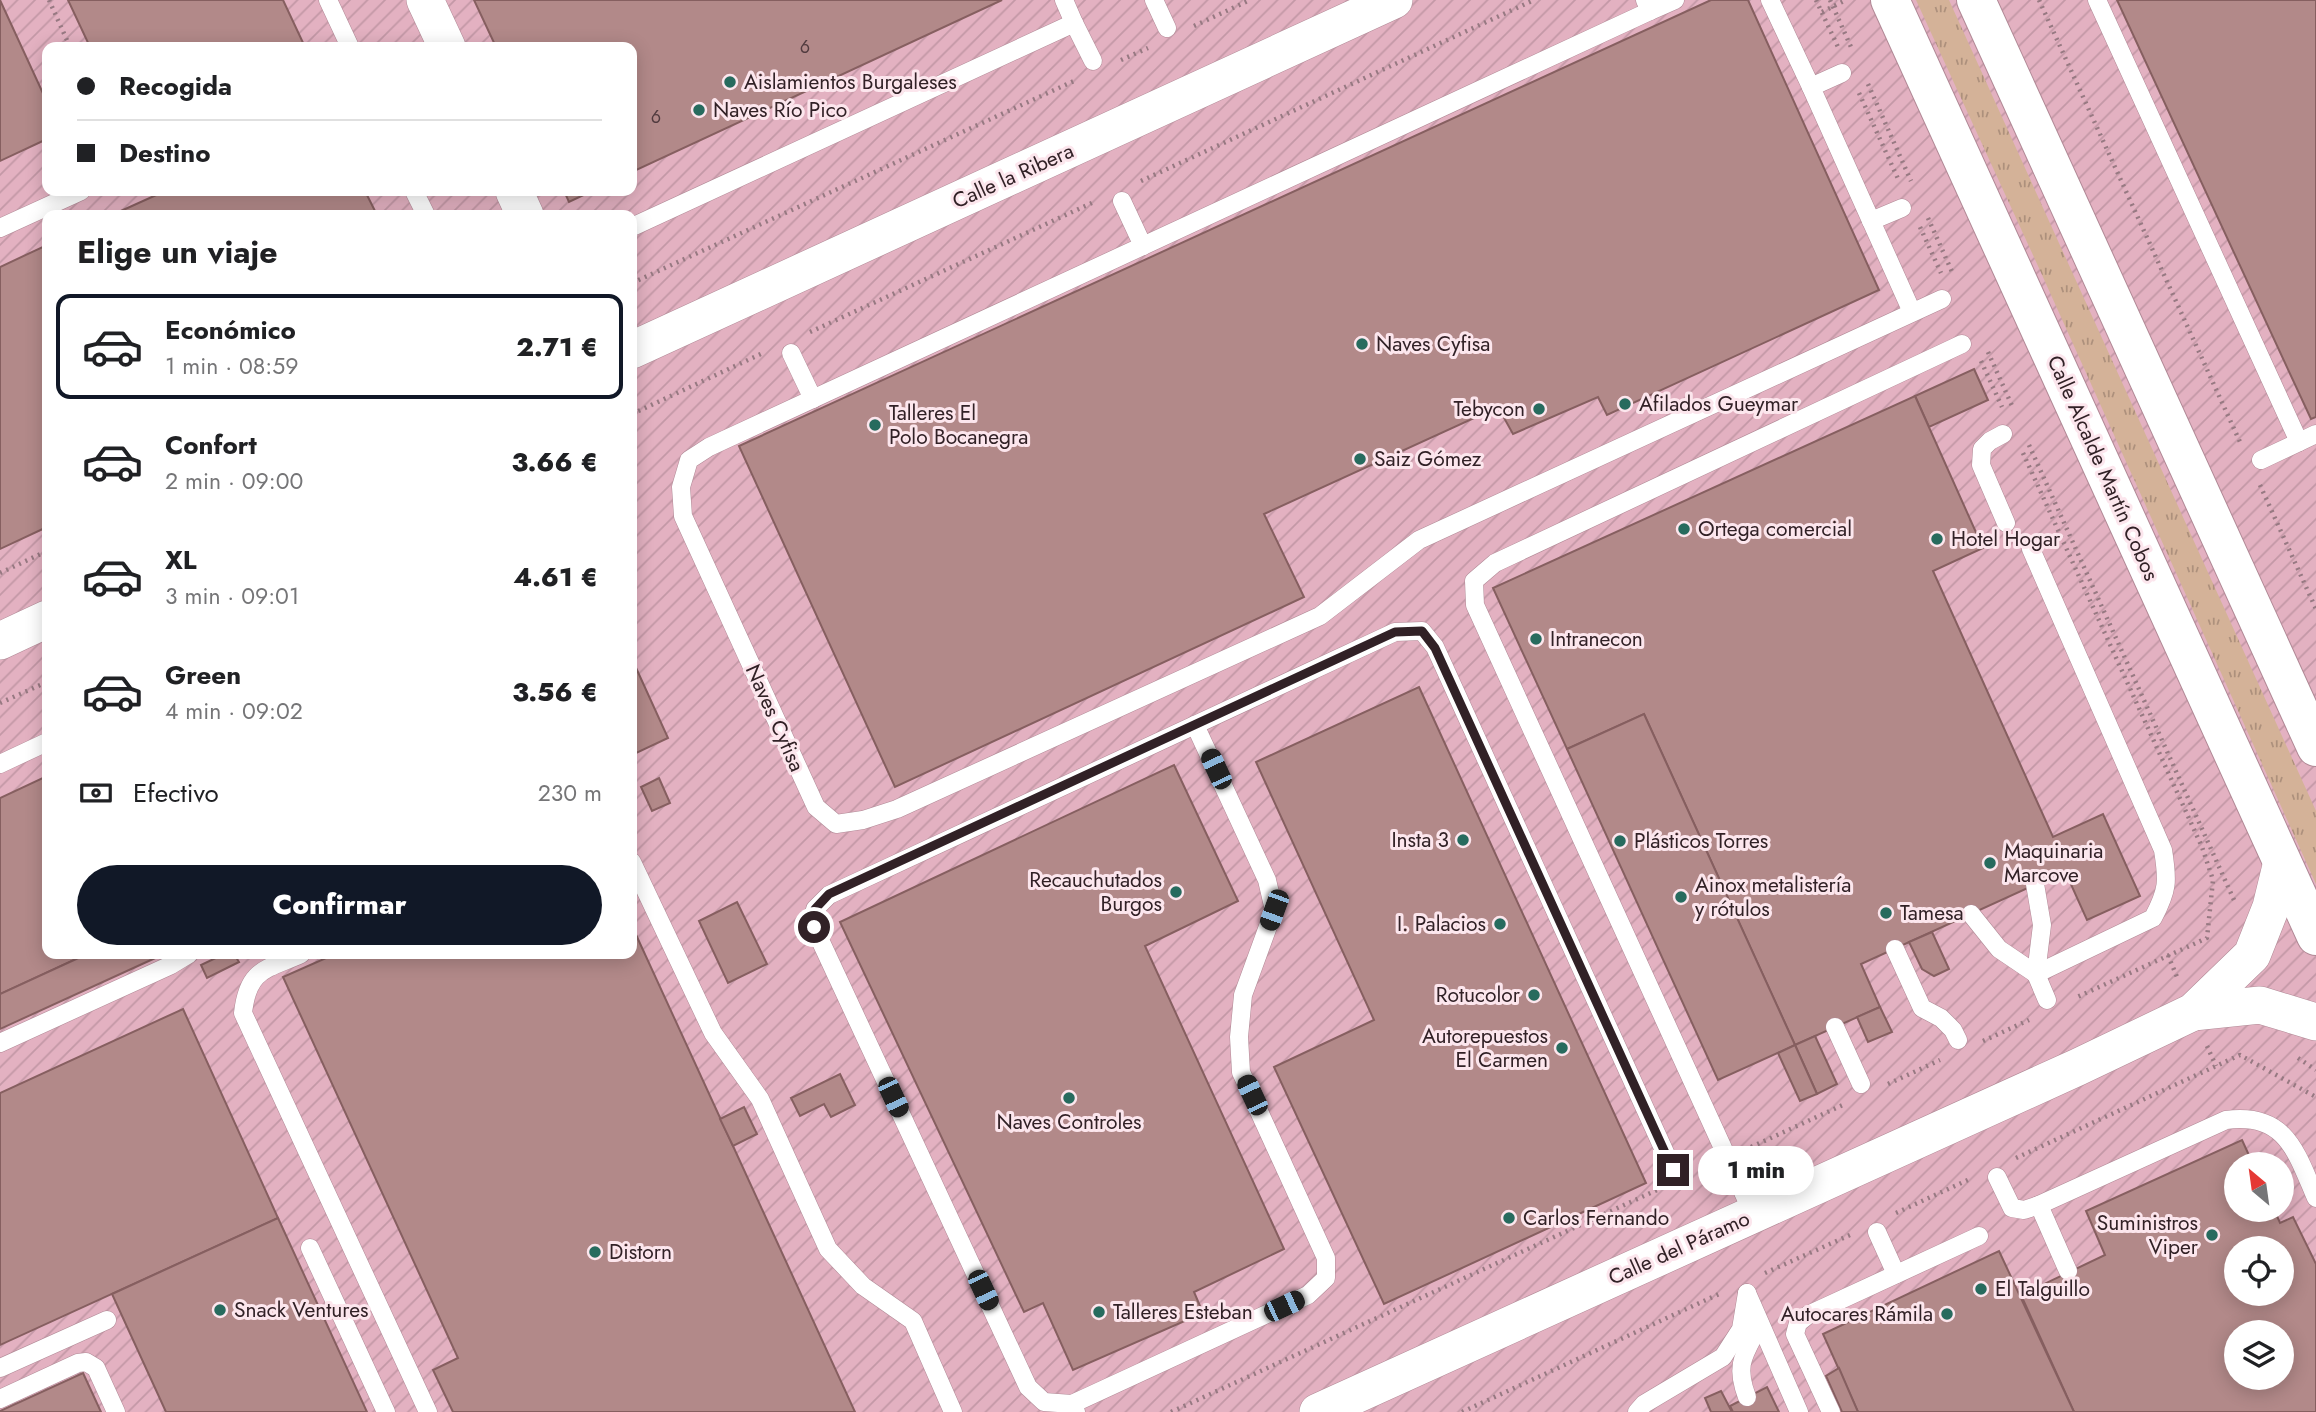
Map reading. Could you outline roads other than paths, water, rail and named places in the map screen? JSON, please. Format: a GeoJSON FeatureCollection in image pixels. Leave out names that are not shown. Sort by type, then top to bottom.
{"type":"FeatureCollection","features":[{"type":"Feature","properties":{"kind":"main road","name":"Calle Alcalde Martín Cobos"},"geometry":{"type":"LineString","coordinates":[[1891,0],[2316,936]]}},
{"type":"Feature","properties":{"kind":"main road"},"geometry":{"type":"LineString","coordinates":[[1976,0],[2316,747]]}},
{"type":"Feature","properties":{"kind":"street"},"geometry":{"type":"LineString","coordinates":[[425,0],[445,42]]}},
{"type":"Feature","properties":{"kind":"street","name":"Calle la Ribera"},"geometry":{"type":"LineString","coordinates":[[637,348],[1394,0]]}},
{"type":"Feature","properties":{"kind":"street"},"geometry":{"type":"LineString","coordinates":[[0,640],[42,621]]}},
{"type":"Feature","properties":{"kind":"street","name":"Calle del Páramo"},"geometry":{"type":"LineString","coordinates":[[1318,1412],[2078,1067],[2193,1012],[2252,955],[2271,907],[2282,862]]}},
{"type":"Feature","properties":{"kind":"street","name":"Calle del Páramo"},"geometry":{"type":"LineString","coordinates":[[2193,1012],[2260,1005],[2316,1021]]}},
{"type":"Feature","properties":{"kind":"lane"},"geometry":{"type":"LineString","coordinates":[[328,0],[348,42]]}},
{"type":"Feature","properties":{"kind":"lane"},"geometry":{"type":"LineString","coordinates":[[1064,0],[1096,67]]}},
{"type":"Feature","properties":{"kind":"lane"},"geometry":{"type":"LineString","coordinates":[[1154,0],[1169,34]]}},
{"type":"Feature","properties":{"kind":"lane","name":"Naves Cyfisa"},"geometry":{"type":"LineString","coordinates":[[1675,0],[1648,5],[1143,246],[709,447],[689,460],[681,487],[683,516],[816,807],[836,824],[863,820],[898,809],[1320,616],[1419,540],[1912,312],[1944,291]]}},
{"type":"Feature","properties":{"kind":"lane"},"geometry":{"type":"LineString","coordinates":[[1770,0],[1912,312]]}},
{"type":"Feature","properties":{"kind":"lane"},"geometry":{"type":"LineString","coordinates":[[2097,0],[2299,442]]}},
{"type":"Feature","properties":{"kind":"lane"},"geometry":{"type":"LineString","coordinates":[[637,225],[1074,23]]}},
{"type":"Feature","properties":{"kind":"lane"},"geometry":{"type":"LineString","coordinates":[[1811,87],[1847,71]]}},
{"type":"Feature","properties":{"kind":"lane"},"geometry":{"type":"LineString","coordinates":[[1119,194],[1143,246]]}},
{"type":"Feature","properties":{"kind":"lane"},"geometry":{"type":"LineString","coordinates":[[0,228],[70,196]]}},
{"type":"Feature","properties":{"kind":"lane"},"geometry":{"type":"LineString","coordinates":[[1871,221],[1907,205]]}},
{"type":"Feature","properties":{"kind":"lane"},"geometry":{"type":"LineString","coordinates":[[788,346],[813,399]]}},
{"type":"Feature","properties":{"kind":"lane"},"geometry":{"type":"LineString","coordinates":[[1754,1214],[1475,606],[1474,581],[1495,563],[1969,347]]}},
{"type":"Feature","properties":{"kind":"lane"},"geometry":{"type":"LineString","coordinates":[[2006,523],[1981,465],[1982,449],[1990,441],[2010,431]]}},
{"type":"Feature","properties":{"kind":"lane"},"geometry":{"type":"LineString","coordinates":[[2254,463],[2316,435]]}},
{"type":"Feature","properties":{"kind":"lane"},"geometry":{"type":"LineString","coordinates":[[2031,549],[2163,850],[2168,879],[2163,899],[2153,918],[2036,974]]}},
{"type":"Feature","properties":{"kind":"lane"},"geometry":{"type":"LineString","coordinates":[[1195,725],[1267,880],[1274,910],[1242,995],[1238,1037],[1241,1072],[1326,1258],[1326,1278],[1308,1295],[1074,1408],[1044,1402],[1028,1387],[814,927],[815,909],[829,894],[1395,632],[1422,631],[1435,648],[1669,1178]]}},
{"type":"Feature","properties":{"kind":"lane"},"geometry":{"type":"LineString","coordinates":[[0,764],[42,744]]}},
{"type":"Feature","properties":{"kind":"lane"},"geometry":{"type":"LineString","coordinates":[[637,873],[713,1033],[760,1099],[828,1249],[863,1286],[913,1321],[953,1412]]}},
{"type":"Feature","properties":{"kind":"lane"},"geometry":{"type":"LineString","coordinates":[[2035,884],[2042,925],[2036,974],[2047,1000]]}},
{"type":"Feature","properties":{"kind":"lane"},"geometry":{"type":"LineString","coordinates":[[1971,914],[1999,948],[2036,974]]}},
{"type":"Feature","properties":{"kind":"lane"},"geometry":{"type":"LineString","coordinates":[[1895,948],[1922,1009],[1941,1018],[1953,1030],[1958,1040]]}},
{"type":"Feature","properties":{"kind":"lane"},"geometry":{"type":"LineString","coordinates":[[0,1044],[181,959]]}},
{"type":"Feature","properties":{"kind":"lane"},"geometry":{"type":"LineString","coordinates":[[290,959],[256,975],[245,994],[243,1013],[428,1412]]}},
{"type":"Feature","properties":{"kind":"lane"},"geometry":{"type":"LineString","coordinates":[[1835,1027],[1861,1084]]}},
{"type":"Feature","properties":{"kind":"lane"},"geometry":{"type":"LineString","coordinates":[[1997,1177],[2012,1208],[2024,1210],[2226,1119],[2246,1117],[2267,1124],[2292,1144],[2312,1179],[2316,1198]]}},
{"type":"Feature","properties":{"kind":"lane"},"geometry":{"type":"LineString","coordinates":[[2039,1205],[2068,1271]]}},
{"type":"Feature","properties":{"kind":"lane"},"geometry":{"type":"LineString","coordinates":[[1877,1232],[1896,1274]]}},
{"type":"Feature","properties":{"kind":"lane"},"geometry":{"type":"LineString","coordinates":[[1831,1412],[1795,1334],[1798,1322],[1979,1236]]}},
{"type":"Feature","properties":{"kind":"lane"},"geometry":{"type":"LineString","coordinates":[[310,1248],[386,1412]]}},
{"type":"Feature","properties":{"kind":"lane"},"geometry":{"type":"LineString","coordinates":[[1637,1412],[1644,1404],[1723,1357],[1741,1329],[1747,1293],[1799,1412]]}},
{"type":"Feature","properties":{"kind":"lane"},"geometry":{"type":"LineString","coordinates":[[0,1368],[107,1320]]}},
{"type":"Feature","properties":{"kind":"lane"},"geometry":{"type":"LineString","coordinates":[[1747,1397],[1739,1371],[1760,1324]]}},
{"type":"Feature","properties":{"kind":"lane"},"geometry":{"type":"LineString","coordinates":[[0,1399],[78,1363],[86,1362],[96,1368],[116,1412]]}},
{"type":"Feature","properties":{"kind":"place","name":"Aislamientos Burgaleses"},"geometry":{"type":"Point","coordinates":[730,82]}},
{"type":"Feature","properties":{"kind":"place","name":"Naves Río Pico"},"geometry":{"type":"Point","coordinates":[699,110]}},
{"type":"Feature","properties":{"kind":"place","name":"Naves Cyfisa"},"geometry":{"type":"Point","coordinates":[1362,344]}},
{"type":"Feature","properties":{"kind":"place","name":"Afilados Gueymar"},"geometry":{"type":"Point","coordinates":[1625,404]}},
{"type":"Feature","properties":{"kind":"place","name":"Tebycon"},"geometry":{"type":"Point","coordinates":[1539,409]}},
{"type":"Feature","properties":{"kind":"place","name":"Talleres El Polo Bocanegra"},"geometry":{"type":"Point","coordinates":[875,425]}},
{"type":"Feature","properties":{"kind":"place","name":"Saiz Gómez"},"geometry":{"type":"Point","coordinates":[1360,459]}},
{"type":"Feature","properties":{"kind":"place","name":"Ortega comercial"},"geometry":{"type":"Point","coordinates":[1684,529]}},
{"type":"Feature","properties":{"kind":"place","name":"Hotel Hogar"},"geometry":{"type":"Point","coordinates":[1937,539]}},
{"type":"Feature","properties":{"kind":"place","name":"Intranecon"},"geometry":{"type":"Point","coordinates":[1536,639]}},
{"type":"Feature","properties":{"kind":"place","name":"Insta 3"},"geometry":{"type":"Point","coordinates":[1463,840]}},
{"type":"Feature","properties":{"kind":"place","name":"Plásticos Torres"},"geometry":{"type":"Point","coordinates":[1620,841]}},
{"type":"Feature","properties":{"kind":"place","name":"Maquinaria Marcove"},"geometry":{"type":"Point","coordinates":[1990,863]}},
{"type":"Feature","properties":{"kind":"place","name":"Recauchutados Burgos"},"geometry":{"type":"Point","coordinates":[1176,892]}},
{"type":"Feature","properties":{"kind":"place","name":"Ainox metalistería y rótulos"},"geometry":{"type":"Point","coordinates":[1681,897]}},
{"type":"Feature","properties":{"kind":"place","name":"Tamesa"},"geometry":{"type":"Point","coordinates":[1886,913]}},
{"type":"Feature","properties":{"kind":"place","name":"I. Palacios"},"geometry":{"type":"Point","coordinates":[1500,924]}},
{"type":"Feature","properties":{"kind":"place","name":"Rotucolor"},"geometry":{"type":"Point","coordinates":[1534,995]}},
{"type":"Feature","properties":{"kind":"place","name":"Autorepuestos El Carmen"},"geometry":{"type":"Point","coordinates":[1562,1048]}},
{"type":"Feature","properties":{"kind":"place","name":"Naves Controles"},"geometry":{"type":"Point","coordinates":[1069,1098]}},
{"type":"Feature","properties":{"kind":"place","name":"Carlos Fernando"},"geometry":{"type":"Point","coordinates":[1509,1218]}},
{"type":"Feature","properties":{"kind":"place","name":"Suministros Viper"},"geometry":{"type":"Point","coordinates":[2212,1235]}},
{"type":"Feature","properties":{"kind":"place","name":"Distorn"},"geometry":{"type":"Point","coordinates":[595,1252]}},
{"type":"Feature","properties":{"kind":"place","name":"El Talguillo"},"geometry":{"type":"Point","coordinates":[1981,1289]}},
{"type":"Feature","properties":{"kind":"place","name":"Snack Ventures"},"geometry":{"type":"Point","coordinates":[220,1310]}},
{"type":"Feature","properties":{"kind":"place","name":"Talleres Esteban"},"geometry":{"type":"Point","coordinates":[1099,1312]}},
{"type":"Feature","properties":{"kind":"place","name":"Autocares Rámila"},"geometry":{"type":"Point","coordinates":[1947,1314]}}]}
